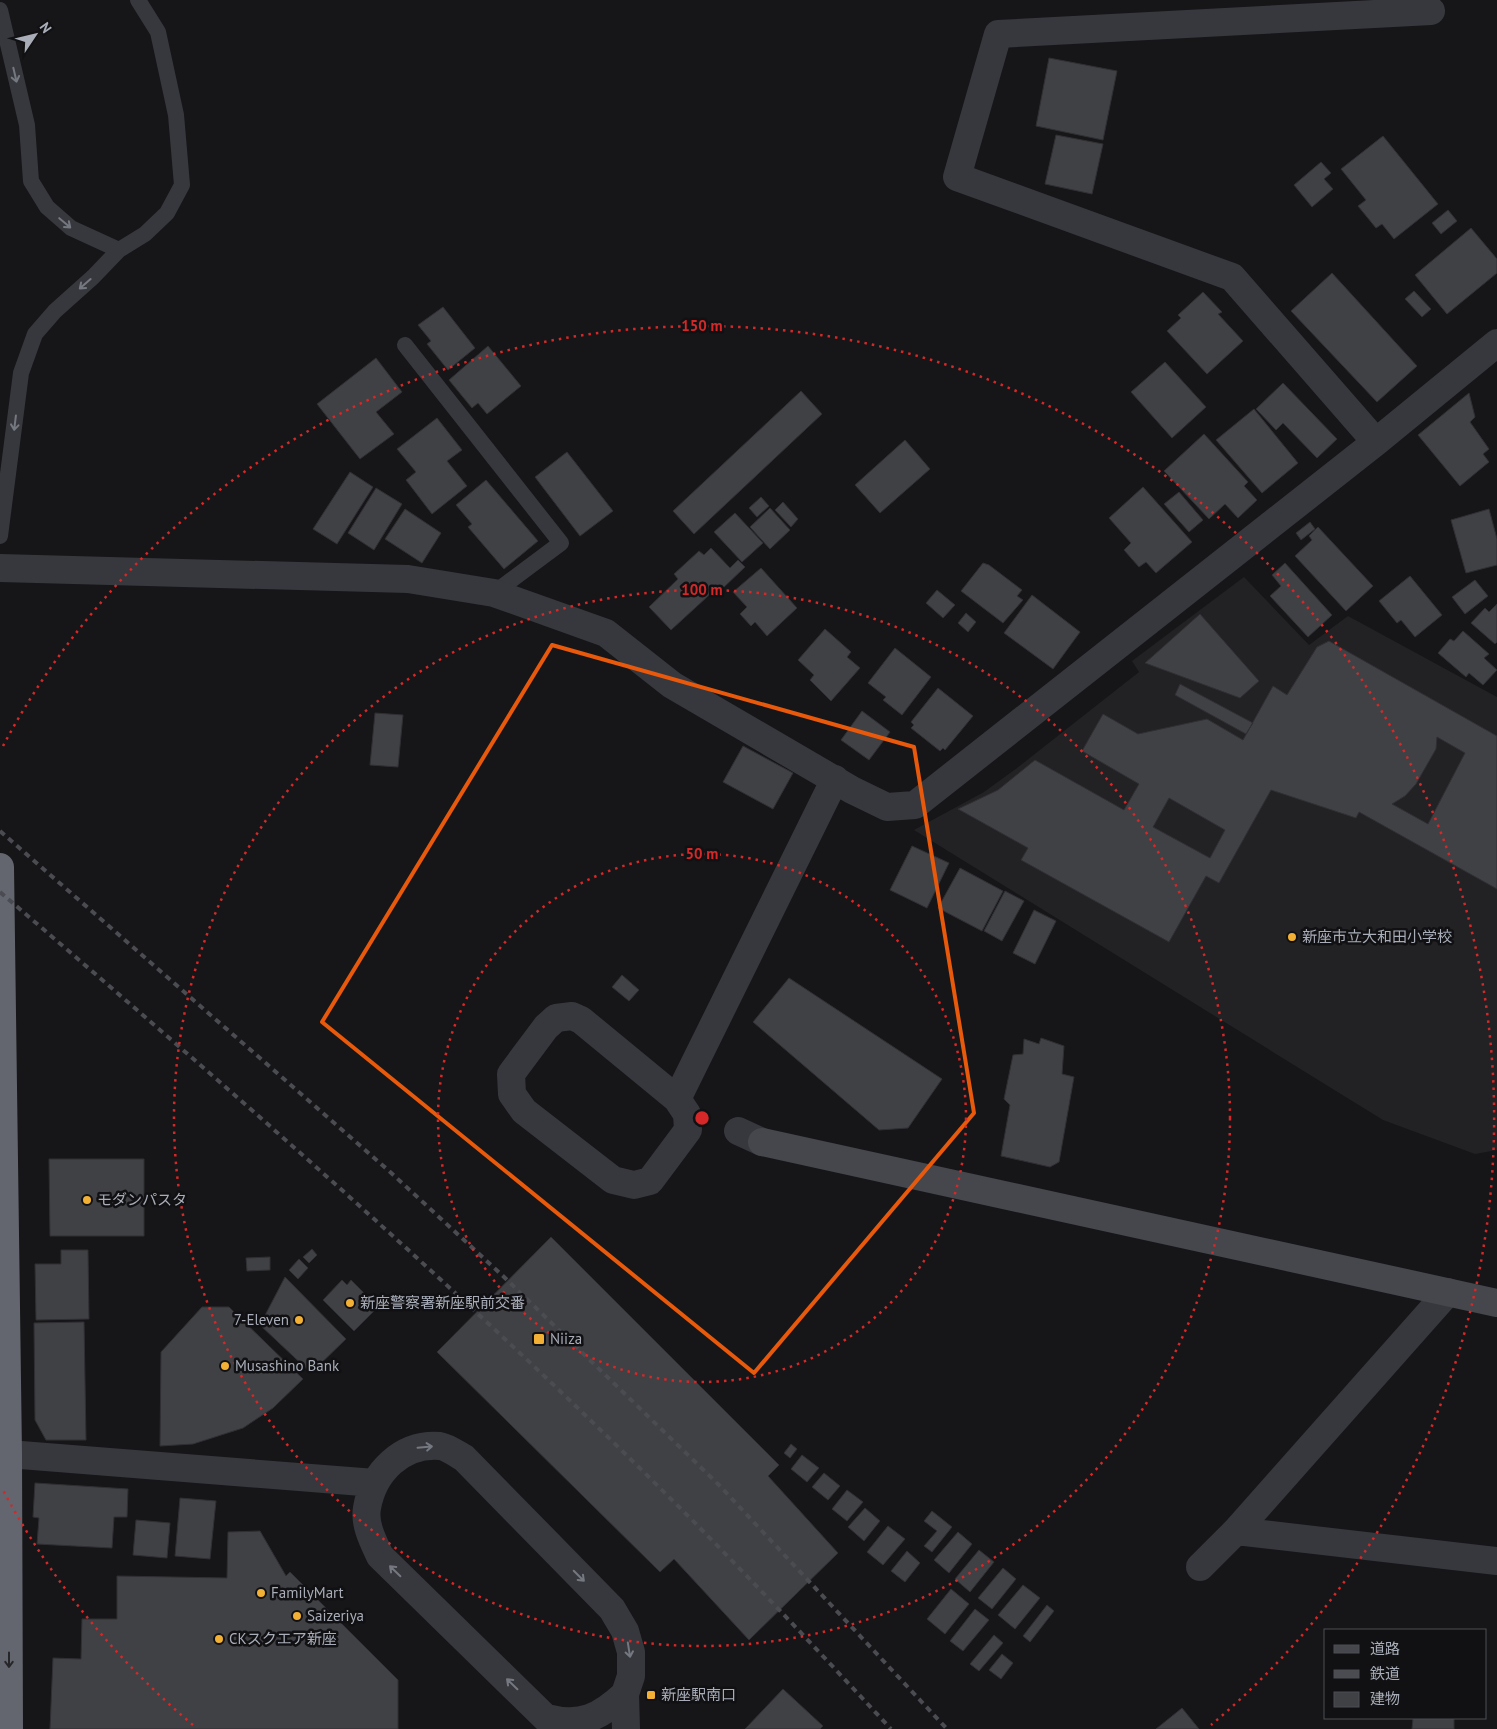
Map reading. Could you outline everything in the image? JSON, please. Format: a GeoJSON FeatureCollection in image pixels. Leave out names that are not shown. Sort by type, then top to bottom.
{"type":"FeatureCollection","features":[{"type":"Feature","properties":{"kind":"highway"},"geometry":{"type":"LineString","coordinates":[[0,867],[8,1454],[9,1729]]}},
{"type":"Feature","properties":{"kind":"street"},"geometry":{"type":"LineString","coordinates":[[1376,442],[1232,276],[957,177],[998,34],[1431,11]]}},
{"type":"Feature","properties":{"kind":"street"},"geometry":{"type":"LineString","coordinates":[[0,568],[408,579],[494,593],[606,633],[672,685],[835,779],[887,807],[915,805],[1376,442],[1497,343]]}},
{"type":"Feature","properties":{"kind":"street"},"geometry":{"type":"LineString","coordinates":[[677,1100],[835,779]]}},
{"type":"Feature","properties":{"kind":"street"},"geometry":{"type":"LineString","coordinates":[[572,1016],[580,1020],[677,1100],[687,1114],[688,1130],[650,1181],[634,1185],[613,1180],[524,1111],[512,1094],[511,1074],[546,1027],[556,1018],[572,1016]]}},
{"type":"Feature","properties":{"kind":"street"},"geometry":{"type":"LineString","coordinates":[[750,1137],[1497,1303]]}},
{"type":"Feature","properties":{"kind":"street"},"geometry":{"type":"LineString","coordinates":[[1200,1567],[1236,1531],[1448,1292]]}},
{"type":"Feature","properties":{"kind":"street"},"geometry":{"type":"LineString","coordinates":[[441,1446],[464,1458],[612,1609],[625,1631],[631,1652],[631,1676],[624,1694],[609,1709],[588,1720],[552,1724],[380,1556],[369,1534],[367,1509],[375,1483],[386,1467],[399,1455],[417,1448],[441,1446]]}},
{"type":"Feature","properties":{"kind":"street"},"geometry":{"type":"LineString","coordinates":[[8,1454],[375,1483]]}},
{"type":"Feature","properties":{"kind":"street"},"geometry":{"type":"LineString","coordinates":[[1236,1531],[1497,1561]]}},
{"type":"Feature","properties":{"kind":"street"},"geometry":{"type":"LineString","coordinates":[[624,1694],[626,1729]]}},
{"type":"Feature","properties":{"kind":"lane"},"geometry":{"type":"LineString","coordinates":[[0,536],[21,373],[35,334],[55,311],[93,277],[119,250],[145,234],[167,213],[182,185],[176,115],[158,32],[138,0]]}},
{"type":"Feature","properties":{"kind":"lane"},"geometry":{"type":"LineString","coordinates":[[0,10],[27,124],[31,180],[47,207],[71,228],[119,250]]}},
{"type":"Feature","properties":{"kind":"lane"},"geometry":{"type":"LineString","coordinates":[[405,345],[561,543],[494,593]]}},
{"type":"Feature","properties":{"kind":"highlighted area"},"geometry":{"type":"Polygon","coordinates":[[[552,645],[914,747],[974,1113],[754,1373],[322,1022],[552,645]]]}},
{"type":"Feature","properties":{"kind":"shaded area","name":"新座市立大和田小学校"},"geometry":{"type":"Polygon","coordinates":[[[1244,577],[1309,645],[1348,616],[1497,697],[1497,1150],[1475,1154],[1383,1120],[914,830],[984,792],[1017,768],[1139,672],[1132,661],[1244,577]]]}},
{"type":"Feature","properties":{"kind":"building"},"geometry":{"type":"Polygon","coordinates":[[[1049,58],[1117,71],[1103,140],[1036,126],[1049,58]]]}},
{"type":"Feature","properties":{"kind":"building"},"geometry":{"type":"Polygon","coordinates":[[[1056,135],[1103,144],[1092,194],[1045,184],[1056,135]]]}},
{"type":"Feature","properties":{"kind":"building"},"geometry":{"type":"Polygon","coordinates":[[[1383,136],[1438,204],[1394,239],[1382,224],[1376,228],[1358,206],[1366,200],[1341,169],[1383,136]]]}},
{"type":"Feature","properties":{"kind":"building"},"geometry":{"type":"Polygon","coordinates":[[[1321,162],[1331,173],[1324,179],[1333,189],[1312,207],[1294,185],[1321,162]]]}},
{"type":"Feature","properties":{"kind":"building"},"geometry":{"type":"Polygon","coordinates":[[[1448,210],[1457,221],[1441,234],[1432,223],[1448,210]]]}},
{"type":"Feature","properties":{"kind":"building"},"geometry":{"type":"Polygon","coordinates":[[[1471,228],[1497,259],[1497,273],[1447,314],[1415,275],[1471,228]]]}},
{"type":"Feature","properties":{"kind":"building"},"geometry":{"type":"Polygon","coordinates":[[[1332,273],[1417,366],[1377,402],[1291,311],[1332,273]]]}},
{"type":"Feature","properties":{"kind":"building"},"geometry":{"type":"Polygon","coordinates":[[[1414,291],[1431,309],[1422,317],[1405,299],[1414,291]]]}},
{"type":"Feature","properties":{"kind":"building"},"geometry":{"type":"Polygon","coordinates":[[[1203,292],[1222,312],[1218,314],[1243,341],[1207,374],[1167,331],[1181,318],[1178,315],[1203,292]]]}},
{"type":"Feature","properties":{"kind":"building"},"geometry":{"type":"Polygon","coordinates":[[[443,307],[475,348],[448,370],[427,344],[431,341],[418,325],[443,307]]]}},
{"type":"Feature","properties":{"kind":"building"},"geometry":{"type":"Polygon","coordinates":[[[488,346],[521,386],[487,414],[478,403],[472,408],[449,380],[488,346]]]}},
{"type":"Feature","properties":{"kind":"building"},"geometry":{"type":"Polygon","coordinates":[[[376,358],[402,392],[376,412],[394,434],[360,459],[317,404],[376,358]]]}},
{"type":"Feature","properties":{"kind":"building"},"geometry":{"type":"Polygon","coordinates":[[[1165,362],[1206,407],[1172,438],[1131,392],[1165,362]]]}},
{"type":"Feature","properties":{"kind":"building"},"geometry":{"type":"Polygon","coordinates":[[[1283,383],[1337,439],[1317,458],[1283,423],[1276,430],[1256,409],[1283,383]]]}},
{"type":"Feature","properties":{"kind":"building"},"geometry":{"type":"Polygon","coordinates":[[[801,391],[822,414],[694,534],[673,511],[801,391]]]}},
{"type":"Feature","properties":{"kind":"building"},"geometry":{"type":"Polygon","coordinates":[[[1469,393],[1475,417],[1470,422],[1489,449],[1483,454],[1489,462],[1460,486],[1418,435],[1469,393]]]}},
{"type":"Feature","properties":{"kind":"building"},"geometry":{"type":"Polygon","coordinates":[[[1254,409],[1298,463],[1262,493],[1216,440],[1254,409]]]}},
{"type":"Feature","properties":{"kind":"building"},"geometry":{"type":"Polygon","coordinates":[[[437,418],[462,450],[447,461],[467,486],[432,514],[406,480],[416,472],[397,449],[437,418]]]}},
{"type":"Feature","properties":{"kind":"building"},"geometry":{"type":"Polygon","coordinates":[[[1204,434],[1248,482],[1244,486],[1257,500],[1238,518],[1225,504],[1209,519],[1164,471],[1204,434]]]}},
{"type":"Feature","properties":{"kind":"building"},"geometry":{"type":"Polygon","coordinates":[[[905,440],[930,469],[880,513],[855,485],[905,440]]]}},
{"type":"Feature","properties":{"kind":"building"},"geometry":{"type":"Polygon","coordinates":[[[567,452],[613,511],[580,536],[535,477],[567,452]]]}},
{"type":"Feature","properties":{"kind":"building"},"geometry":{"type":"Polygon","coordinates":[[[350,472],[373,487],[337,544],[313,529],[350,472]]]}},
{"type":"Feature","properties":{"kind":"building"},"geometry":{"type":"Polygon","coordinates":[[[486,480],[538,541],[504,569],[468,527],[472,524],[456,505],[486,480]]]}},
{"type":"Feature","properties":{"kind":"building"},"geometry":{"type":"Polygon","coordinates":[[[1143,487],[1192,542],[1156,573],[1146,562],[1139,567],[1124,550],[1131,543],[1109,518],[1143,487]]]}},
{"type":"Feature","properties":{"kind":"building"},"geometry":{"type":"Polygon","coordinates":[[[376,488],[402,504],[374,550],[348,533],[376,488]]]}},
{"type":"Feature","properties":{"kind":"building"},"geometry":{"type":"Polygon","coordinates":[[[1179,492],[1203,520],[1189,532],[1164,504],[1179,492]]]}},
{"type":"Feature","properties":{"kind":"building"},"geometry":{"type":"Polygon","coordinates":[[[761,497],[769,506],[757,517],[749,508],[761,497]]]}},
{"type":"Feature","properties":{"kind":"building"},"geometry":{"type":"Polygon","coordinates":[[[783,502],[798,519],[791,527],[775,510],[783,502]]]}},
{"type":"Feature","properties":{"kind":"building"},"geometry":{"type":"Polygon","coordinates":[[[770,508],[790,530],[770,549],[750,527],[770,508]]]}},
{"type":"Feature","properties":{"kind":"building"},"geometry":{"type":"Polygon","coordinates":[[[405,509],[441,533],[422,563],[385,539],[405,509]]]}},
{"type":"Feature","properties":{"kind":"building"},"geometry":{"type":"Polygon","coordinates":[[[1489,509],[1497,539],[1497,565],[1466,573],[1451,520],[1489,509]]]}},
{"type":"Feature","properties":{"kind":"building"},"geometry":{"type":"Polygon","coordinates":[[[735,513],[763,543],[742,562],[714,532],[735,513]]]}},
{"type":"Feature","properties":{"kind":"building"},"geometry":{"type":"Polygon","coordinates":[[[1310,522],[1315,529],[1301,540],[1296,533],[1310,522]]]}},
{"type":"Feature","properties":{"kind":"building"},"geometry":{"type":"Polygon","coordinates":[[[1318,527],[1373,586],[1346,611],[1295,556],[1312,540],[1309,536],[1318,527]]]}},
{"type":"Feature","properties":{"kind":"building"},"geometry":{"type":"Polygon","coordinates":[[[711,548],[730,568],[738,560],[745,567],[722,589],[719,586],[671,630],[649,607],[678,579],[674,574],[699,551],[704,555],[711,548]]]}},
{"type":"Feature","properties":{"kind":"building"},"geometry":{"type":"Polygon","coordinates":[[[983,563],[989,565],[1022,590],[1017,596],[1023,600],[1003,623],[961,591],[983,563]]]}},
{"type":"Feature","properties":{"kind":"building"},"geometry":{"type":"Polygon","coordinates":[[[1285,563],[1332,615],[1308,637],[1270,596],[1281,586],[1272,575],[1285,563]]]}},
{"type":"Feature","properties":{"kind":"building"},"geometry":{"type":"Polygon","coordinates":[[[761,568],[797,608],[767,636],[755,622],[751,626],[740,614],[747,607],[733,592],[761,568]]]}},
{"type":"Feature","properties":{"kind":"building"},"geometry":{"type":"Polygon","coordinates":[[[1410,576],[1442,615],[1415,637],[1401,620],[1397,623],[1379,601],[1410,576]]]}},
{"type":"Feature","properties":{"kind":"building"},"geometry":{"type":"Polygon","coordinates":[[[1475,580],[1488,596],[1465,614],[1452,597],[1475,580]]]}},
{"type":"Feature","properties":{"kind":"building"},"geometry":{"type":"Polygon","coordinates":[[[937,590],[955,605],[943,618],[926,603],[937,590]]]}},
{"type":"Feature","properties":{"kind":"building"},"geometry":{"type":"Polygon","coordinates":[[[1032,595],[1080,632],[1053,669],[1004,633],[1032,595]]]}},
{"type":"Feature","properties":{"kind":"building"},"geometry":{"type":"Polygon","coordinates":[[[1497,604],[1497,642],[1495,644],[1471,623],[1485,608],[1489,612],[1497,604]]]}},
{"type":"Feature","properties":{"kind":"building"},"geometry":{"type":"Polygon","coordinates":[[[966,613],[976,622],[968,632],[958,623],[966,613]]]}},
{"type":"Feature","properties":{"kind":"building"},"geometry":{"type":"Polygon","coordinates":[[[1200,614],[1259,681],[1240,698],[1145,663],[1200,614]]]}},
{"type":"Feature","properties":{"kind":"building"},"geometry":{"type":"Polygon","coordinates":[[[825,629],[851,652],[847,657],[860,668],[831,701],[810,680],[814,675],[798,660],[825,629]]]}},
{"type":"Feature","properties":{"kind":"building"},"geometry":{"type":"Polygon","coordinates":[[[1463,631],[1489,654],[1484,658],[1497,670],[1483,685],[1469,673],[1466,677],[1438,653],[1450,639],[1454,641],[1463,631]]]}},
{"type":"Feature","properties":{"kind":"building"},"geometry":{"type":"Polygon","coordinates":[[[1329,641],[1497,736],[1497,889],[1359,812],[1356,818],[1271,790],[1219,883],[1206,876],[1169,942],[1021,860],[1028,848],[958,809],[998,790],[1035,760],[1124,810],[1139,784],[1082,751],[1103,714],[1138,734],[1207,719],[1243,740],[1273,686],[1287,695],[1317,647],[1329,641]],[[1437,737],[1436,749],[1416,784],[1405,796],[1392,804],[1428,824],[1465,753],[1437,737]],[[1169,798],[1153,827],[1210,858],[1225,830],[1169,798]]]}},
{"type":"Feature","properties":{"kind":"building"},"geometry":{"type":"Polygon","coordinates":[[[895,648],[931,677],[902,715],[883,700],[886,697],[868,683],[895,648]]]}},
{"type":"Feature","properties":{"kind":"building"},"geometry":{"type":"Polygon","coordinates":[[[1180,684],[1253,723],[1246,734],[1175,695],[1180,684]]]}},
{"type":"Feature","properties":{"kind":"building"},"geometry":{"type":"Polygon","coordinates":[[[938,688],[973,716],[945,750],[943,748],[940,751],[911,728],[914,725],[911,722],[938,688]]]}},
{"type":"Feature","properties":{"kind":"building"},"geometry":{"type":"Polygon","coordinates":[[[862,711],[890,732],[869,760],[841,740],[862,711]]]}},
{"type":"Feature","properties":{"kind":"building"},"geometry":{"type":"Polygon","coordinates":[[[375,713],[403,715],[398,767],[370,765],[375,713]]]}},
{"type":"Feature","properties":{"kind":"building"},"geometry":{"type":"Polygon","coordinates":[[[743,746],[793,773],[773,809],[723,782],[743,746]]]}},
{"type":"Feature","properties":{"kind":"building"},"geometry":{"type":"Polygon","coordinates":[[[912,846],[949,863],[927,908],[890,890],[912,846]]]}},
{"type":"Feature","properties":{"kind":"building"},"geometry":{"type":"Polygon","coordinates":[[[960,868],[1003,891],[982,931],[938,908],[960,868]]]}},
{"type":"Feature","properties":{"kind":"building"},"geometry":{"type":"Polygon","coordinates":[[[1005,891],[1024,901],[1002,941],[984,931],[1005,891]]]}},
{"type":"Feature","properties":{"kind":"building"},"geometry":{"type":"Polygon","coordinates":[[[1034,910],[1056,921],[1035,964],[1013,953],[1034,910]]]}},
{"type":"Feature","properties":{"kind":"building"},"geometry":{"type":"Polygon","coordinates":[[[622,975],[639,990],[629,1001],[612,987],[622,975]]]}},
{"type":"Feature","properties":{"kind":"building"},"geometry":{"type":"Polygon","coordinates":[[[789,978],[942,1079],[908,1128],[879,1130],[753,1022],[789,978]]]}},
{"type":"Feature","properties":{"kind":"building"},"geometry":{"type":"Polygon","coordinates":[[[1041,1038],[1064,1046],[1062,1074],[1074,1077],[1059,1162],[1050,1167],[1001,1156],[1010,1105],[1004,1099],[1013,1055],[1023,1054],[1024,1039],[1039,1044],[1041,1038]]]}},
{"type":"Feature","properties":{"kind":"building"},"geometry":{"type":"Polygon","coordinates":[[[49,1159],[144,1159],[144,1236],[50,1236],[49,1159]]]}},
{"type":"Feature","properties":{"kind":"building"},"geometry":{"type":"Polygon","coordinates":[[[551,1237],[779,1465],[768,1476],[838,1553],[749,1640],[674,1559],[660,1572],[437,1352],[551,1237]]]}},
{"type":"Feature","properties":{"kind":"building"},"geometry":{"type":"Polygon","coordinates":[[[312,1249],[317,1255],[309,1263],[303,1257],[312,1249]]]}},
{"type":"Feature","properties":{"kind":"building"},"geometry":{"type":"Polygon","coordinates":[[[61,1250],[88,1250],[89,1319],[36,1320],[35,1264],[61,1264],[61,1250]]]}},
{"type":"Feature","properties":{"kind":"building"},"geometry":{"type":"Polygon","coordinates":[[[270,1257],[270,1270],[247,1271],[246,1258],[270,1257]]]}},
{"type":"Feature","properties":{"kind":"building"},"geometry":{"type":"Polygon","coordinates":[[[299,1259],[308,1268],[298,1279],[289,1270],[299,1259]]]}},
{"type":"Feature","properties":{"kind":"building"},"geometry":{"type":"Polygon","coordinates":[[[285,1277],[346,1339],[311,1373],[260,1325],[285,1277]]]}},
{"type":"Feature","properties":{"kind":"building","name":"新座警察署新座駅前交番"},"geometry":{"type":"Polygon","coordinates":[[[342,1280],[347,1285],[351,1280],[378,1307],[354,1331],[323,1300],[342,1280]]]}},
{"type":"Feature","properties":{"kind":"building","name":"Musashino Bank"},"geometry":{"type":"Polygon","coordinates":[[[202,1307],[229,1307],[303,1379],[273,1408],[243,1428],[193,1444],[160,1446],[161,1352],[202,1307]]]}},
{"type":"Feature","properties":{"kind":"building"},"geometry":{"type":"Polygon","coordinates":[[[84,1322],[86,1440],[46,1440],[35,1420],[34,1323],[84,1322]]]}},
{"type":"Feature","properties":{"kind":"building"},"geometry":{"type":"Polygon","coordinates":[[[791,1444],[797,1449],[790,1458],[784,1453],[791,1444]]]}},
{"type":"Feature","properties":{"kind":"building"},"geometry":{"type":"Polygon","coordinates":[[[802,1455],[819,1468],[807,1482],[791,1469],[802,1455]]]}},
{"type":"Feature","properties":{"kind":"building"},"geometry":{"type":"Polygon","coordinates":[[[824,1473],[840,1486],[828,1500],[812,1487],[824,1473]]]}},
{"type":"Feature","properties":{"kind":"building"},"geometry":{"type":"Polygon","coordinates":[[[35,1483],[128,1489],[127,1517],[114,1517],[112,1548],[37,1544],[39,1518],[33,1517],[35,1483]]]}},
{"type":"Feature","properties":{"kind":"building"},"geometry":{"type":"Polygon","coordinates":[[[847,1490],[863,1502],[847,1521],[832,1509],[847,1490]]]}},
{"type":"Feature","properties":{"kind":"building"},"geometry":{"type":"Polygon","coordinates":[[[180,1498],[216,1501],[210,1559],[175,1556],[180,1498]]]}},
{"type":"Feature","properties":{"kind":"building"},"geometry":{"type":"Polygon","coordinates":[[[865,1508],[880,1521],[864,1541],[848,1527],[865,1508]]]}},
{"type":"Feature","properties":{"kind":"building"},"geometry":{"type":"Polygon","coordinates":[[[932,1511],[952,1527],[932,1552],[924,1546],[937,1531],[924,1521],[932,1511]]]}},
{"type":"Feature","properties":{"kind":"building"},"geometry":{"type":"Polygon","coordinates":[[[136,1520],[170,1523],[167,1558],[133,1555],[136,1520]]]}},
{"type":"Feature","properties":{"kind":"building"},"geometry":{"type":"Polygon","coordinates":[[[888,1526],[905,1539],[883,1565],[867,1552],[888,1526]]]}},
{"type":"Feature","properties":{"kind":"building","name":"CKスクエア新座"},"geometry":{"type":"Polygon","coordinates":[[[260,1531],[286,1576],[290,1572],[398,1680],[398,1729],[50,1729],[53,1658],[81,1659],[82,1619],[117,1619],[117,1576],[227,1578],[228,1532],[260,1531]]]}},
{"type":"Feature","properties":{"kind":"building"},"geometry":{"type":"Polygon","coordinates":[[[958,1532],[972,1544],[949,1573],[934,1560],[958,1532]]]}},
{"type":"Feature","properties":{"kind":"building"},"geometry":{"type":"Polygon","coordinates":[[[979,1550],[994,1562],[970,1592],[955,1579],[979,1550]]]}},
{"type":"Feature","properties":{"kind":"building"},"geometry":{"type":"Polygon","coordinates":[[[907,1551],[920,1563],[905,1582],[891,1571],[907,1551]]]}},
{"type":"Feature","properties":{"kind":"building"},"geometry":{"type":"Polygon","coordinates":[[[1003,1568],[1016,1579],[992,1609],[978,1598],[1003,1568]]]}},
{"type":"Feature","properties":{"kind":"building"},"geometry":{"type":"Polygon","coordinates":[[[1023,1585],[1040,1598],[1015,1629],[998,1615],[1023,1585]]]}},
{"type":"Feature","properties":{"kind":"building"},"geometry":{"type":"Polygon","coordinates":[[[951,1589],[969,1604],[945,1634],[927,1619],[951,1589]]]}},
{"type":"Feature","properties":{"kind":"building"},"geometry":{"type":"Polygon","coordinates":[[[1047,1605],[1054,1611],[1030,1642],[1023,1636],[1047,1605]]]}},
{"type":"Feature","properties":{"kind":"building"},"geometry":{"type":"Polygon","coordinates":[[[975,1609],[989,1620],[963,1651],[950,1641],[975,1609]]]}},
{"type":"Feature","properties":{"kind":"building"},"geometry":{"type":"Polygon","coordinates":[[[994,1635],[1003,1643],[979,1671],[970,1664],[994,1635]]]}},
{"type":"Feature","properties":{"kind":"building"},"geometry":{"type":"Polygon","coordinates":[[[1002,1654],[1013,1663],[1001,1679],[989,1670],[1002,1654]]]}},
{"type":"Feature","properties":{"kind":"building"},"geometry":{"type":"Polygon","coordinates":[[[783,1689],[823,1726],[820,1729],[745,1729],[783,1689]]]}},
{"type":"Feature","properties":{"kind":"building"},"geometry":{"type":"Polygon","coordinates":[[[1182,1708],[1199,1729],[1156,1729],[1182,1708]]]}},
{"type":"Feature","properties":{"kind":"building"},"geometry":{"type":"Polygon","coordinates":[[[1413,1719],[1454,1719],[1454,1729],[1412,1729],[1413,1719]]]}},
{"type":"Feature","properties":{"kind":"railway"},"geometry":{"type":"LineString","coordinates":[[0,831],[388,1170],[503,1276],[719,1485],[947,1729]]}},
{"type":"Feature","properties":{"kind":"railway"},"geometry":{"type":"LineString","coordinates":[[0,892],[348,1195],[518,1351],[710,1538],[891,1729]]}},
{"type":"Feature","properties":{"kind":"place","name":"新座市立大和田小学校"},"geometry":{"type":"Point","coordinates":[1292,937]}},
{"type":"Feature","properties":{"kind":"place","name":"モダンパスタ"},"geometry":{"type":"Point","coordinates":[87,1200]}},
{"type":"Feature","properties":{"kind":"place","name":"新座警察署新座駅前交番"},"geometry":{"type":"Point","coordinates":[350,1303]}},
{"type":"Feature","properties":{"kind":"place","name":"7-Eleven"},"geometry":{"type":"Point","coordinates":[299,1320]}},
{"type":"Feature","properties":{"kind":"place","name":"Niiza"},"geometry":{"type":"Point","coordinates":[539,1339]}},
{"type":"Feature","properties":{"kind":"place","name":"Musashino Bank"},"geometry":{"type":"Point","coordinates":[225,1366]}},
{"type":"Feature","properties":{"kind":"place","name":"FamilyMart"},"geometry":{"type":"Point","coordinates":[261,1593]}},
{"type":"Feature","properties":{"kind":"place","name":"Saizeriya"},"geometry":{"type":"Point","coordinates":[297,1616]}},
{"type":"Feature","properties":{"kind":"place","name":"CKスクエア新座"},"geometry":{"type":"Point","coordinates":[219,1639]}},
{"type":"Feature","properties":{"kind":"place","name":"新座駅南口"},"geometry":{"type":"Point","coordinates":[651,1695]}}]}
